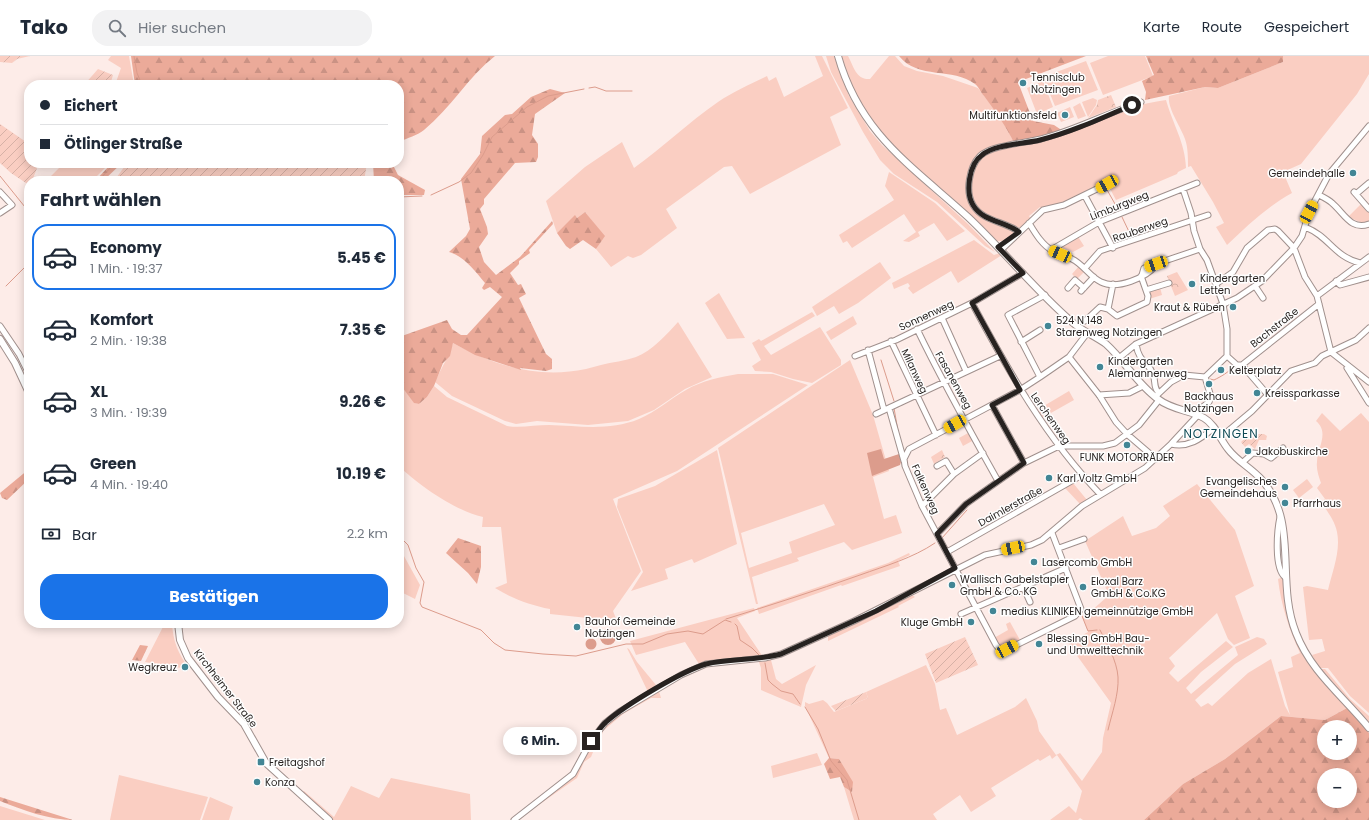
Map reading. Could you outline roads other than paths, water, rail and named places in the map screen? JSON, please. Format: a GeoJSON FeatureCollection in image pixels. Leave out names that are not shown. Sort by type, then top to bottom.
{"type":"FeatureCollection","features":[{"type":"Feature","properties":{"kind":"main road"},"geometry":{"type":"LineString","coordinates":[[838,56],[848,84],[856,100],[882,139],[987,236],[1072,322],[1106,344],[1143,386],[1172,407],[1205,418],[1221,437],[1229,451],[1243,462],[1272,492],[1281,512],[1284,529],[1286,597],[1293,625],[1309,660],[1320,675],[1369,728]]}},
{"type":"Feature","properties":{"kind":"main road"},"geometry":{"type":"LineString","coordinates":[[0,339],[15,363],[24,382]]}},
{"type":"Feature","properties":{"kind":"main road","name":"Kirchheimer Straße"},"geometry":{"type":"LineString","coordinates":[[179,628],[180,640],[188,658],[218,697],[244,724],[266,763],[329,820]]}},
{"type":"Feature","properties":{"kind":"street"},"geometry":{"type":"LineString","coordinates":[[1017,234],[1009,225],[986,218],[973,206],[970,199],[969,186],[974,164],[980,156],[997,149],[1056,135],[1141,102]]}},
{"type":"Feature","properties":{"kind":"street"},"geometry":{"type":"LineString","coordinates":[[1118,358],[1136,344],[1237,298],[1276,269],[1294,248],[1305,227],[1309,212],[1335,168],[1369,126]]}},
{"type":"Feature","properties":{"kind":"street","name":"Limburgweg"},"geometry":{"type":"LineString","coordinates":[[1050,250],[1098,222],[1197,183]]}},
{"type":"Feature","properties":{"kind":"street"},"geometry":{"type":"LineString","coordinates":[[1369,183],[1355,193],[1369,209]]}},
{"type":"Feature","properties":{"kind":"street"},"geometry":{"type":"LineString","coordinates":[[1000,249],[1043,210],[1060,207],[1107,184]]}},
{"type":"Feature","properties":{"kind":"street"},"geometry":{"type":"LineString","coordinates":[[937,534],[966,504],[1024,463],[1059,446],[1103,446],[1115,443],[1128,435],[1139,425],[1158,397],[1184,375],[1205,377],[1227,356],[1227,329],[1223,304],[1207,260],[1200,249],[1183,189]]}},
{"type":"Feature","properties":{"kind":"street"},"geometry":{"type":"LineString","coordinates":[[0,192],[12,204],[0,213]]}},
{"type":"Feature","properties":{"kind":"street"},"geometry":{"type":"LineString","coordinates":[[1318,195],[1332,202],[1352,224],[1369,224]]}},
{"type":"Feature","properties":{"kind":"street"},"geometry":{"type":"LineString","coordinates":[[1085,196],[1113,248]]}},
{"type":"Feature","properties":{"kind":"street","name":"Rauberweg"},"geometry":{"type":"LineString","coordinates":[[1084,268],[1097,253],[1208,215]]}},
{"type":"Feature","properties":{"kind":"street"},"geometry":{"type":"LineString","coordinates":[[1029,223],[1037,236],[1050,250],[1072,259],[1101,282],[1113,284],[1128,282],[1141,276]]}},
{"type":"Feature","properties":{"kind":"street"},"geometry":{"type":"LineString","coordinates":[[1305,227],[1317,232],[1341,255],[1360,263]]}},
{"type":"Feature","properties":{"kind":"street"},"geometry":{"type":"LineString","coordinates":[[1216,284],[1233,272],[1247,248],[1268,230],[1275,229],[1294,248],[1305,277],[1317,296],[1331,352],[1369,382]]}},
{"type":"Feature","properties":{"kind":"street"},"geometry":{"type":"LineString","coordinates":[[1085,321],[1100,307],[1108,309],[1117,316],[1129,312],[1147,302],[1146,290],[1141,276],[1144,268],[1200,249]]}},
{"type":"Feature","properties":{"kind":"street"},"geometry":{"type":"LineString","coordinates":[[1317,296],[1369,257]]}},
{"type":"Feature","properties":{"kind":"street","name":"Sonnenweg"},"geometry":{"type":"LineString","coordinates":[[855,356],[942,318],[972,303],[1023,273]]}},
{"type":"Feature","properties":{"kind":"street"},"geometry":{"type":"LineString","coordinates":[[1336,281],[1340,285],[1369,276]]}},
{"type":"Feature","properties":{"kind":"street"},"geometry":{"type":"LineString","coordinates":[[1068,288],[1075,280],[1082,290],[1094,277]]}},
{"type":"Feature","properties":{"kind":"street"},"geometry":{"type":"LineString","coordinates":[[1146,290],[1169,283]]}},
{"type":"Feature","properties":{"kind":"street"},"geometry":{"type":"LineString","coordinates":[[1108,309],[1113,284]]}},
{"type":"Feature","properties":{"kind":"street"},"geometry":{"type":"LineString","coordinates":[[1255,286],[1263,298]]}},
{"type":"Feature","properties":{"kind":"street"},"geometry":{"type":"LineString","coordinates":[[1040,377],[1008,315],[1045,295]]}},
{"type":"Feature","properties":{"kind":"street","name":"Lerchenweg"},"geometry":{"type":"LineString","coordinates":[[972,303],[1020,390],[1059,446],[1082,475],[1100,494]]}},
{"type":"Feature","properties":{"kind":"street","name":"Bachstraße"},"geometry":{"type":"LineString","coordinates":[[1242,365],[1319,304]]}},
{"type":"Feature","properties":{"kind":"street"},"geometry":{"type":"LineString","coordinates":[[942,318],[966,371]]}},
{"type":"Feature","properties":{"kind":"street"},"geometry":{"type":"LineString","coordinates":[[0,326],[11,341],[24,365]]}},
{"type":"Feature","properties":{"kind":"street"},"geometry":{"type":"LineString","coordinates":[[1221,437],[1268,395],[1291,371],[1315,363],[1331,352],[1356,340],[1369,328]]}},
{"type":"Feature","properties":{"kind":"street","name":"Fasanenweg"},"geometry":{"type":"LineString","coordinates":[[917,329],[942,382],[965,419],[982,453],[998,480]]}},
{"type":"Feature","properties":{"kind":"street"},"geometry":{"type":"LineString","coordinates":[[1021,342],[1040,330]]}},
{"type":"Feature","properties":{"kind":"street"},"geometry":{"type":"LineString","coordinates":[[936,435],[1020,390],[1040,377],[1069,357],[1088,332]]}},
{"type":"Feature","properties":{"kind":"street","name":"Milanweg"},"geometry":{"type":"LineString","coordinates":[[891,341],[917,395],[920,410],[936,435]]}},
{"type":"Feature","properties":{"kind":"street"},"geometry":{"type":"LineString","coordinates":[[1136,344],[1140,359],[1154,375],[1154,386],[1158,397]]}},
{"type":"Feature","properties":{"kind":"street"},"geometry":{"type":"LineString","coordinates":[[868,350],[881,401],[887,409],[905,466]]}},
{"type":"Feature","properties":{"kind":"street"},"geometry":{"type":"LineString","coordinates":[[876,414],[1000,356]]}},
{"type":"Feature","properties":{"kind":"street"},"geometry":{"type":"LineString","coordinates":[[1227,356],[1237,365],[1242,365],[1268,395]]}},
{"type":"Feature","properties":{"kind":"street"},"geometry":{"type":"LineString","coordinates":[[1069,357],[1099,395],[1108,411],[1128,435],[1156,459]]}},
{"type":"Feature","properties":{"kind":"street"},"geometry":{"type":"LineString","coordinates":[[1346,365],[1369,403]]}},
{"type":"Feature","properties":{"kind":"street"},"geometry":{"type":"LineString","coordinates":[[514,820],[573,774],[591,741],[605,723],[619,712],[681,675],[706,664],[765,658],[781,654],[874,612],[955,568],[990,553],[1031,545],[1052,533],[1073,513],[1100,494],[1134,475],[1156,459],[1171,444],[1198,415],[1200,409],[1209,402],[1211,397],[1205,377]]}},
{"type":"Feature","properties":{"kind":"street"},"geometry":{"type":"LineString","coordinates":[[1099,395],[1130,393],[1143,386]]}},
{"type":"Feature","properties":{"kind":"street"},"geometry":{"type":"LineString","coordinates":[[992,405],[1024,463]]}},
{"type":"Feature","properties":{"kind":"street"},"geometry":{"type":"LineString","coordinates":[[1171,444],[1184,446],[1192,443],[1214,428]]}},
{"type":"Feature","properties":{"kind":"street","name":"Falkenweg"},"geometry":{"type":"LineString","coordinates":[[936,435],[910,449],[904,459],[905,466],[922,506],[975,607],[996,645],[1002,652],[1075,616],[1081,609],[1066,568]]}},
{"type":"Feature","properties":{"kind":"street"},"geometry":{"type":"LineString","coordinates":[[1243,462],[1253,453],[1264,454],[1271,458],[1283,448]]}},
{"type":"Feature","properties":{"kind":"street"},"geometry":{"type":"LineString","coordinates":[[922,506],[954,474],[982,453]]}},
{"type":"Feature","properties":{"kind":"street"},"geometry":{"type":"LineString","coordinates":[[937,466],[946,461],[954,474]]}},
{"type":"Feature","properties":{"kind":"street","name":"Daimlerstraße"},"geometry":{"type":"LineString","coordinates":[[947,552],[1082,475]]}},
{"type":"Feature","properties":{"kind":"street"},"geometry":{"type":"LineString","coordinates":[[961,614],[1066,568],[1052,533]]}},
{"type":"Feature","properties":{"kind":"street"},"geometry":{"type":"LineString","coordinates":[[1059,548],[1084,539]]}},
{"type":"Feature","properties":{"kind":"street"},"geometry":{"type":"LineString","coordinates":[[1022,586],[1030,602]]}},
{"type":"Feature","properties":{"kind":"waterway"},"geometry":{"type":"LineString","coordinates":[[134,56],[140,80]]}},
{"type":"Feature","properties":{"kind":"waterway"},"geometry":{"type":"LineString","coordinates":[[589,88],[595,87],[606,91],[632,91]]}},
{"type":"Feature","properties":{"kind":"waterway"},"geometry":{"type":"LineString","coordinates":[[431,195],[459,182],[471,173],[483,155],[492,137],[527,107],[548,96],[584,89]]}},
{"type":"Feature","properties":{"kind":"waterway"},"geometry":{"type":"LineString","coordinates":[[103,176],[110,168]]}},
{"type":"Feature","properties":{"kind":"waterway"},"geometry":{"type":"LineString","coordinates":[[0,176],[24,206]]}},
{"type":"Feature","properties":{"kind":"waterway"},"geometry":{"type":"LineString","coordinates":[[1106,188],[1119,211]]}},
{"type":"Feature","properties":{"kind":"waterway"},"geometry":{"type":"LineString","coordinates":[[404,197],[422,196]]}},
{"type":"Feature","properties":{"kind":"waterway"},"geometry":{"type":"LineString","coordinates":[[1122,217],[1132,238]]}},
{"type":"Feature","properties":{"kind":"waterway"},"geometry":{"type":"LineString","coordinates":[[6,286],[24,268]]}},
{"type":"Feature","properties":{"kind":"waterway"},"geometry":{"type":"LineString","coordinates":[[881,360],[894,401]]}},
{"type":"Feature","properties":{"kind":"waterway"},"geometry":{"type":"LineString","coordinates":[[1210,379],[1214,380],[1222,376],[1233,366]]}},
{"type":"Feature","properties":{"kind":"waterway"},"geometry":{"type":"LineString","coordinates":[[894,408],[898,431]]}},
{"type":"Feature","properties":{"kind":"waterway"},"geometry":{"type":"LineString","coordinates":[[942,538],[967,510]]}},
{"type":"Feature","properties":{"kind":"waterway"},"geometry":{"type":"LineString","coordinates":[[404,541],[408,545],[416,568],[424,582],[420,603],[422,607],[481,630],[494,643],[505,650],[576,656],[626,644],[643,644],[667,634],[688,631],[703,634],[725,620],[731,622]]}},
{"type":"Feature","properties":{"kind":"waterway"},"geometry":{"type":"LineString","coordinates":[[726,619],[889,565],[918,553],[935,543]]}},
{"type":"Feature","properties":{"kind":"waterway"},"geometry":{"type":"LineString","coordinates":[[1082,616],[1088,631],[1097,630]]}},
{"type":"Feature","properties":{"kind":"waterway"},"geometry":{"type":"LineString","coordinates":[[735,624],[737,626],[740,640],[759,655]]}},
{"type":"Feature","properties":{"kind":"waterway"},"geometry":{"type":"LineString","coordinates":[[1100,630],[1114,659],[1118,677],[1116,697],[1108,730]]}},
{"type":"Feature","properties":{"kind":"waterway"},"geometry":{"type":"LineString","coordinates":[[765,663],[768,680],[781,691],[793,694],[800,704]]}},
{"type":"Feature","properties":{"kind":"waterway"},"geometry":{"type":"LineString","coordinates":[[805,707],[818,729],[831,761],[847,780],[859,820]]}},
{"type":"Feature","properties":{"kind":"place","name":"Tennisclub Notzingen"},"geometry":{"type":"Point","coordinates":[1023,83]}},
{"type":"Feature","properties":{"kind":"place","name":"Multifunktionsfeld"},"geometry":{"type":"Point","coordinates":[1065,115]}},
{"type":"Feature","properties":{"kind":"place","name":"Gemeindehalle"},"geometry":{"type":"Point","coordinates":[1353,173]}},
{"type":"Feature","properties":{"kind":"place","name":"Kindergarten Letten"},"geometry":{"type":"Point","coordinates":[1192,284]}},
{"type":"Feature","properties":{"kind":"place","name":"Kraut & Rüben"},"geometry":{"type":"Point","coordinates":[1233,307]}},
{"type":"Feature","properties":{"kind":"place","name":"524 N 148 Starenweg Notzingen"},"geometry":{"type":"Point","coordinates":[1048,326]}},
{"type":"Feature","properties":{"kind":"place","name":"Kindergarten Alemannenweg"},"geometry":{"type":"Point","coordinates":[1100,367]}},
{"type":"Feature","properties":{"kind":"place","name":"Kelterplatz"},"geometry":{"type":"Point","coordinates":[1221,370]}},
{"type":"Feature","properties":{"kind":"place","name":"Backhaus Notzingen"},"geometry":{"type":"Point","coordinates":[1209,384]}},
{"type":"Feature","properties":{"kind":"place","name":"Kreissparkasse"},"geometry":{"type":"Point","coordinates":[1257,393]}},
{"type":"Feature","properties":{"kind":"place","name":"FUNK MOTORRÄDER"},"geometry":{"type":"Point","coordinates":[1127,445]}},
{"type":"Feature","properties":{"kind":"place","name":"Jakobuskirche"},"geometry":{"type":"Point","coordinates":[1248,451]}},
{"type":"Feature","properties":{"kind":"place","name":"Karl Voltz GmbH"},"geometry":{"type":"Point","coordinates":[1049,478]}},
{"type":"Feature","properties":{"kind":"place","name":"Evangelisches Gemeindehaus"},"geometry":{"type":"Point","coordinates":[1285,487]}},
{"type":"Feature","properties":{"kind":"place","name":"Pfarrhaus"},"geometry":{"type":"Point","coordinates":[1285,503]}},
{"type":"Feature","properties":{"kind":"place","name":"Lasercomb GmbH"},"geometry":{"type":"Point","coordinates":[1034,562]}},
{"type":"Feature","properties":{"kind":"place","name":"Wallisch Gabelstapler GmbH & Co. KG"},"geometry":{"type":"Point","coordinates":[952,585]}},
{"type":"Feature","properties":{"kind":"place","name":"Eloxal Barz GmbH & Co.KG"},"geometry":{"type":"Point","coordinates":[1083,587]}},
{"type":"Feature","properties":{"kind":"place","name":"medius KLINIKEN gemeinnützige GmbH"},"geometry":{"type":"Point","coordinates":[993,611]}},
{"type":"Feature","properties":{"kind":"place","name":"Kluge GmbH"},"geometry":{"type":"Point","coordinates":[971,622]}},
{"type":"Feature","properties":{"kind":"place","name":"Bauhof Gemeinde Notzingen"},"geometry":{"type":"Point","coordinates":[577,627]}},
{"type":"Feature","properties":{"kind":"place","name":"Blessing GmbH Bau- und Umwelttechnik"},"geometry":{"type":"Point","coordinates":[1039,644]}},
{"type":"Feature","properties":{"kind":"place","name":"Wegkreuz"},"geometry":{"type":"Point","coordinates":[185,667]}},
{"type":"Feature","properties":{"kind":"place","name":"Freitagshof"},"geometry":{"type":"Point","coordinates":[261,762]}},
{"type":"Feature","properties":{"kind":"place","name":"Konza"},"geometry":{"type":"Point","coordinates":[257,782]}},
{"type":"Feature","properties":{"kind":"district","name":"NOTZINGEN"},"geometry":{"type":"Point","coordinates":[1221,434]}}]}
